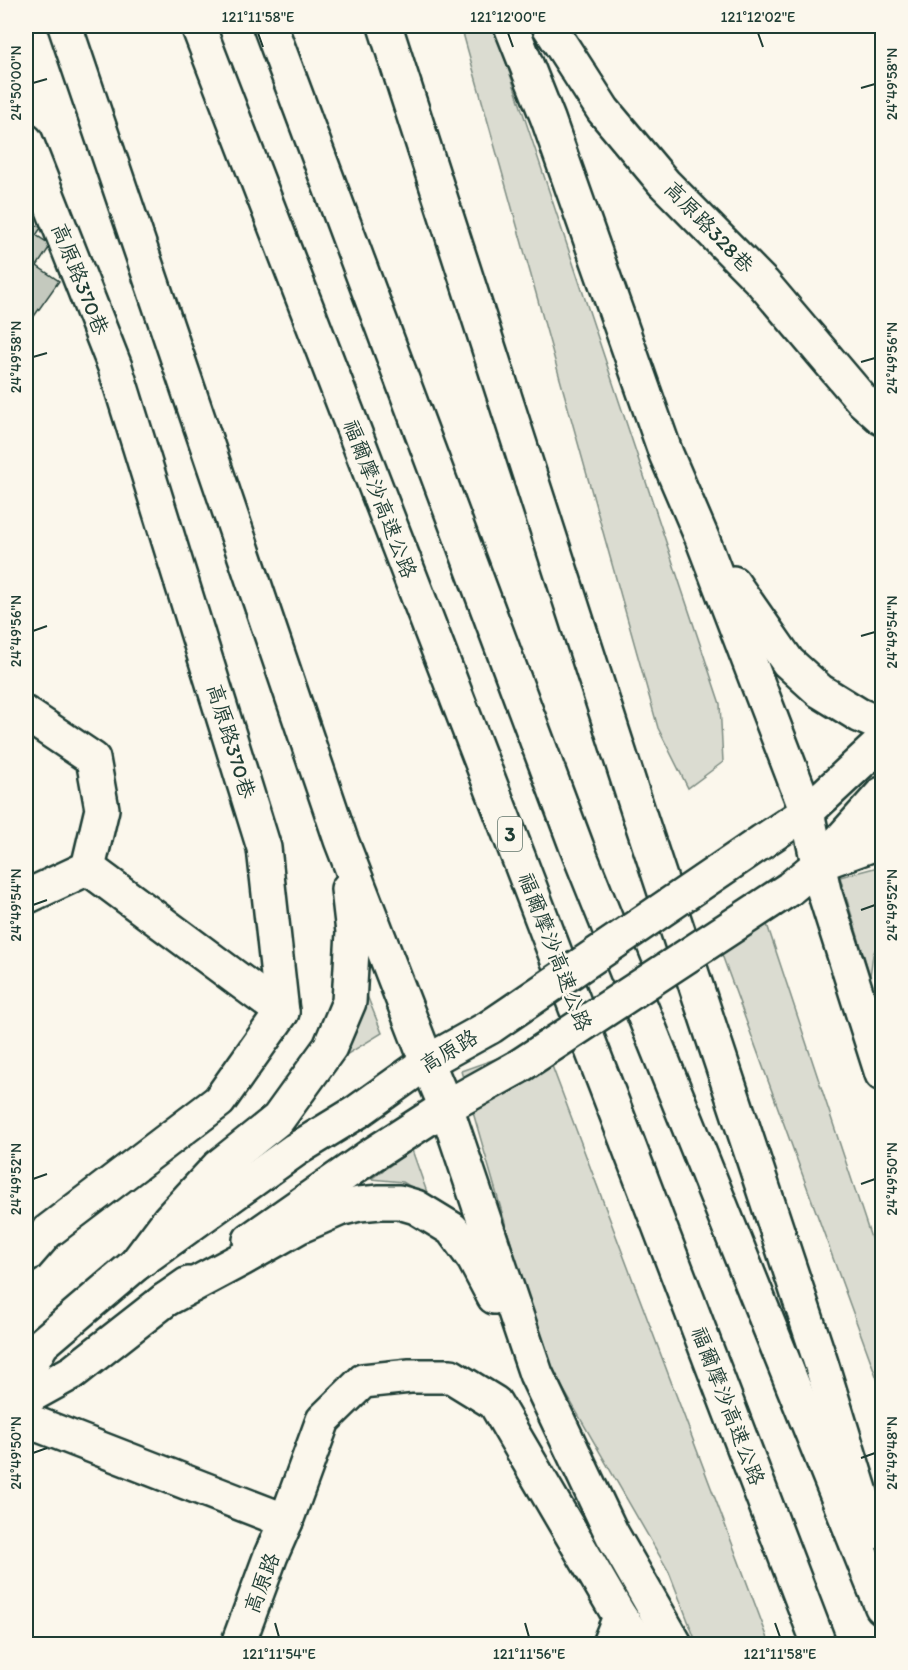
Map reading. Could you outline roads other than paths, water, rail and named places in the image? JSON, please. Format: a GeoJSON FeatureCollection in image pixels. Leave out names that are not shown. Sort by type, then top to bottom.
{"type":"FeatureCollection","features":[{"type":"Feature","properties":{"kind":"main road"},"geometry":{"type":"LineString","coordinates":[[65,26],[341,840],[446,1107],[536,1374],[612,1534],[675,1644]]}},
{"type":"Feature","properties":{"kind":"main road","name":"福爾摩沙高速公路"},"geometry":{"type":"LineString","coordinates":[[198,26],[526,875],[819,1644]]}},
{"type":"Feature","properties":{"kind":"main road"},"geometry":{"type":"LineString","coordinates":[[270,26],[577,848],[882,1607]]}},
{"type":"Feature","properties":{"kind":"main road"},"geometry":{"type":"LineString","coordinates":[[385,26],[633,795],[821,1363],[882,1562]]}},
{"type":"Feature","properties":{"kind":"main road"},"geometry":{"type":"LineString","coordinates":[[511,26],[548,119],[666,454],[702,537],[807,812],[824,891],[882,1074]]}},
{"type":"Feature","properties":{"kind":"main road","name":"高原路328巷"},"geometry":{"type":"LineString","coordinates":[[549,26],[603,110],[656,174],[764,284],[863,401],[882,418]]}},
{"type":"Feature","properties":{"kind":"main road","name":"高原路370巷"},"geometry":{"type":"LineString","coordinates":[[26,141],[115,367],[264,848],[282,1011]]}},
{"type":"Feature","properties":{"kind":"main road"},"geometry":{"type":"LineString","coordinates":[[702,537],[788,662],[820,691],[882,726]]}},
{"type":"Feature","properties":{"kind":"main road"},"geometry":{"type":"LineString","coordinates":[[26,714],[93,759],[102,809],[88,868]]}},
{"type":"Feature","properties":{"kind":"main road","name":"高原路"},"geometry":{"type":"LineString","coordinates":[[26,1372],[42,1344],[136,1264],[295,1150],[357,1112],[427,1062],[490,1027],[807,812],[882,742]]}},
{"type":"Feature","properties":{"kind":"main road"},"geometry":{"type":"LineString","coordinates":[[807,812],[882,789]]}},
{"type":"Feature","properties":{"kind":"main road"},"geometry":{"type":"LineString","coordinates":[[26,1398],[73,1372],[165,1300],[370,1156],[446,1107],[518,1068],[789,889],[819,864],[882,794]]}},
{"type":"Feature","properties":{"kind":"main road"},"geometry":{"type":"LineString","coordinates":[[136,1264],[170,1220],[218,1167],[278,1119],[330,1047],[349,1002],[350,990],[353,932],[341,840]]}},
{"type":"Feature","properties":{"kind":"main road"},"geometry":{"type":"LineString","coordinates":[[819,864],[882,841]]}},
{"type":"Feature","properties":{"kind":"main road"},"geometry":{"type":"LineString","coordinates":[[26,1256],[47,1232],[219,1101],[282,1011],[88,868]]}},
{"type":"Feature","properties":{"kind":"main road"},"geometry":{"type":"LineString","coordinates":[[26,897],[88,868]]}},
{"type":"Feature","properties":{"kind":"main road"},"geometry":{"type":"LineString","coordinates":[[165,1300],[300,1226],[339,1209],[359,1204],[399,1202],[417,1207],[452,1229],[474,1259],[513,1340],[536,1374]]}},
{"type":"Feature","properties":{"kind":"main road","name":"高原路"},"geometry":{"type":"LineString","coordinates":[[238,1644],[323,1420],[363,1381],[410,1376],[451,1376],[495,1403],[615,1631],[640,1644]]}},
{"type":"Feature","properties":{"kind":"main road"},"geometry":{"type":"LineString","coordinates":[[26,1420],[286,1521]]}}]}
